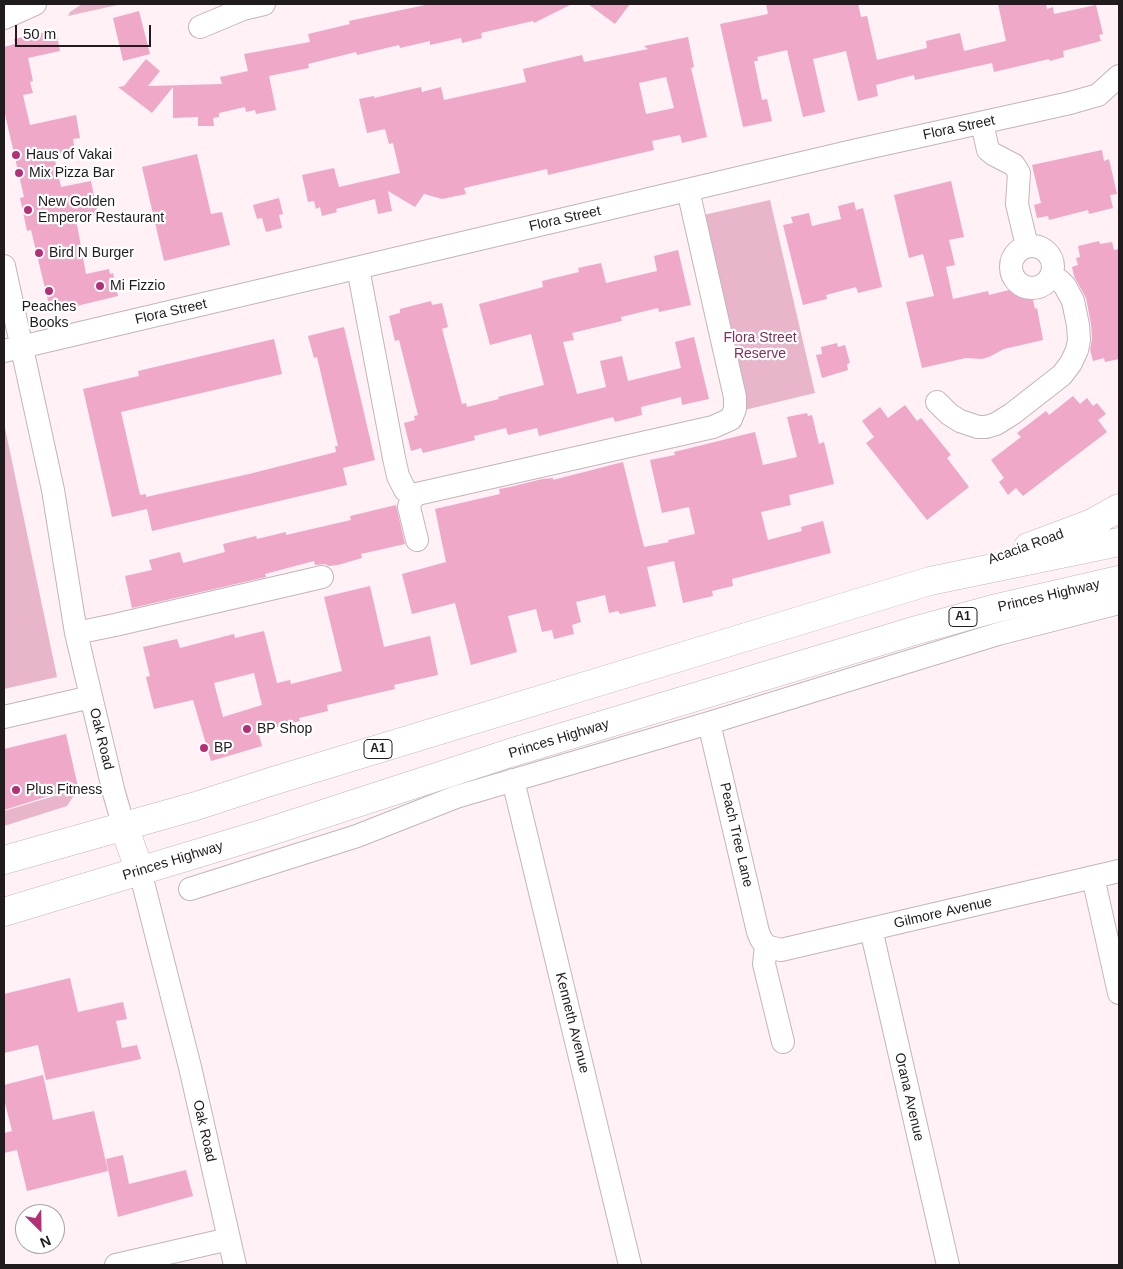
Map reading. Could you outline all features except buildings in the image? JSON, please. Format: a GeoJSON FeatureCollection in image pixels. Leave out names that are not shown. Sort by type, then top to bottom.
{"type":"FeatureCollection","features":[{"type":"Feature","properties":{"kind":"highway","name":"Acacia Road"},"geometry":{"type":"LineString","coordinates":[[930,582],[1075,530],[1119,508]]}},
{"type":"Feature","properties":{"kind":"highway"},"geometry":{"type":"LineString","coordinates":[[930,582],[1119,542]]}},
{"type":"Feature","properties":{"kind":"highway","name":"Princes Highway"},"geometry":{"type":"LineString","coordinates":[[4,912],[265,833],[510,753],[917,630],[993,609],[1119,580]]}},
{"type":"Feature","properties":{"kind":"highway","name":"A1"},"geometry":{"type":"LineString","coordinates":[[4,860],[124,827],[930,582]]}},
{"type":"Feature","properties":{"kind":"highway","name":"Oak Road"},"geometry":{"type":"LineString","coordinates":[[124,827],[140,871]]}},
{"type":"Feature","properties":{"kind":"street"},"geometry":{"type":"LineString","coordinates":[[4,18],[35,4]]}},
{"type":"Feature","properties":{"kind":"street"},"geometry":{"type":"LineString","coordinates":[[200,27],[243,9],[264,4]]}},
{"type":"Feature","properties":{"kind":"street","name":"Flora Street"},"geometry":{"type":"LineString","coordinates":[[13,349],[1098,95],[1119,76]]}},
{"type":"Feature","properties":{"kind":"street"},"geometry":{"type":"LineString","coordinates":[[982,123],[988,150],[1014,165],[1019,173],[1017,204],[1027,246]]}},
{"type":"Feature","properties":{"kind":"street"},"geometry":{"type":"LineString","coordinates":[[417,540],[409,507],[414,496],[417,494],[713,427],[731,419],[736,408],[735,397],[688,190]]}},
{"type":"Feature","properties":{"kind":"street"},"geometry":{"type":"LineString","coordinates":[[1027,246],[1038,247],[1048,252],[1053,262],[1050,278],[1037,288],[1026,288],[1017,282],[1011,272],[1012,261],[1017,252],[1027,246]]}},
{"type":"Feature","properties":{"kind":"street","name":"Oak Road"},"geometry":{"type":"LineString","coordinates":[[4,266],[13,349],[53,490],[76,633],[114,793],[124,827]]}},
{"type":"Feature","properties":{"kind":"street"},"geometry":{"type":"LineString","coordinates":[[358,268],[398,476],[405,490],[414,496]]}},
{"type":"Feature","properties":{"kind":"street"},"geometry":{"type":"LineString","coordinates":[[937,402],[948,414],[960,422],[978,427],[986,427],[996,424],[1012,414],[1062,375],[1071,363],[1077,350],[1079,340],[1078,325],[1074,301],[1060,281],[1050,278]]}},
{"type":"Feature","properties":{"kind":"street"},"geometry":{"type":"LineString","coordinates":[[76,633],[322,577]]}},
{"type":"Feature","properties":{"kind":"street","name":"Princes Highway"},"geometry":{"type":"LineString","coordinates":[[190,889],[358,836],[456,798],[513,780],[709,723],[998,634],[1119,603]]}},
{"type":"Feature","properties":{"kind":"street"},"geometry":{"type":"LineString","coordinates":[[4,717],[91,697]]}},
{"type":"Feature","properties":{"kind":"street","name":"Peach Tree Lane"},"geometry":{"type":"LineString","coordinates":[[709,723],[758,932],[760,939],[766,946]]}},
{"type":"Feature","properties":{"kind":"street","name":"Kenneth Avenue"},"geometry":{"type":"LineString","coordinates":[[513,780],[630,1265]]}},
{"type":"Feature","properties":{"kind":"street","name":"Oak Road"},"geometry":{"type":"LineString","coordinates":[[140,871],[190,1067],[235,1265]]}},
{"type":"Feature","properties":{"kind":"street","name":"Gilmore Avenue"},"geometry":{"type":"LineString","coordinates":[[766,946],[780,950],[1119,871]]}},
{"type":"Feature","properties":{"kind":"street"},"geometry":{"type":"LineString","coordinates":[[1093,877],[1119,992]]}},
{"type":"Feature","properties":{"kind":"street","name":"Orana Avenue"},"geometry":{"type":"LineString","coordinates":[[871,929],[948,1265]]}},
{"type":"Feature","properties":{"kind":"street"},"geometry":{"type":"LineString","coordinates":[[766,946],[764,964],[783,1042]]}},
{"type":"Feature","properties":{"kind":"street"},"geometry":{"type":"LineString","coordinates":[[116,1265],[229,1240]]}},
{"type":"Feature","properties":{"kind":"green space"},"geometry":{"type":"Polygon","coordinates":[[[82,4],[122,4],[68,16],[70,12],[82,4]]]}},
{"type":"Feature","properties":{"kind":"green space","name":"Flora Street Reserve"},"geometry":{"type":"Polygon","coordinates":[[[770,200],[815,393],[732,413],[686,219],[770,200]]]}},
{"type":"Feature","properties":{"kind":"green space"},"geometry":{"type":"Polygon","coordinates":[[[4,423],[57,677],[4,689],[4,423]]]}},
{"type":"Feature","properties":{"kind":"green space"},"geometry":{"type":"Polygon","coordinates":[[[78,789],[67,806],[4,826],[4,811],[78,789]]]}},
{"type":"Feature","properties":{"kind":"place","name":"Haus of Vakai"},"geometry":{"type":"Point","coordinates":[16,155]}},
{"type":"Feature","properties":{"kind":"place","name":"Mix Pizza Bar"},"geometry":{"type":"Point","coordinates":[19,173]}},
{"type":"Feature","properties":{"kind":"place","name":"New Golden Emperor Restaurant"},"geometry":{"type":"Point","coordinates":[28,210]}},
{"type":"Feature","properties":{"kind":"place","name":"Bird N Burger"},"geometry":{"type":"Point","coordinates":[39,253]}},
{"type":"Feature","properties":{"kind":"place","name":"Mi Fizzio"},"geometry":{"type":"Point","coordinates":[100,286]}},
{"type":"Feature","properties":{"kind":"place","name":"Peaches Books"},"geometry":{"type":"Point","coordinates":[49,291]}},
{"type":"Feature","properties":{"kind":"place","name":"BP Shop"},"geometry":{"type":"Point","coordinates":[247,729]}},
{"type":"Feature","properties":{"kind":"place","name":"BP"},"geometry":{"type":"Point","coordinates":[204,748]}},
{"type":"Feature","properties":{"kind":"place","name":"Plus Fitness"},"geometry":{"type":"Point","coordinates":[16,790]}}]}
